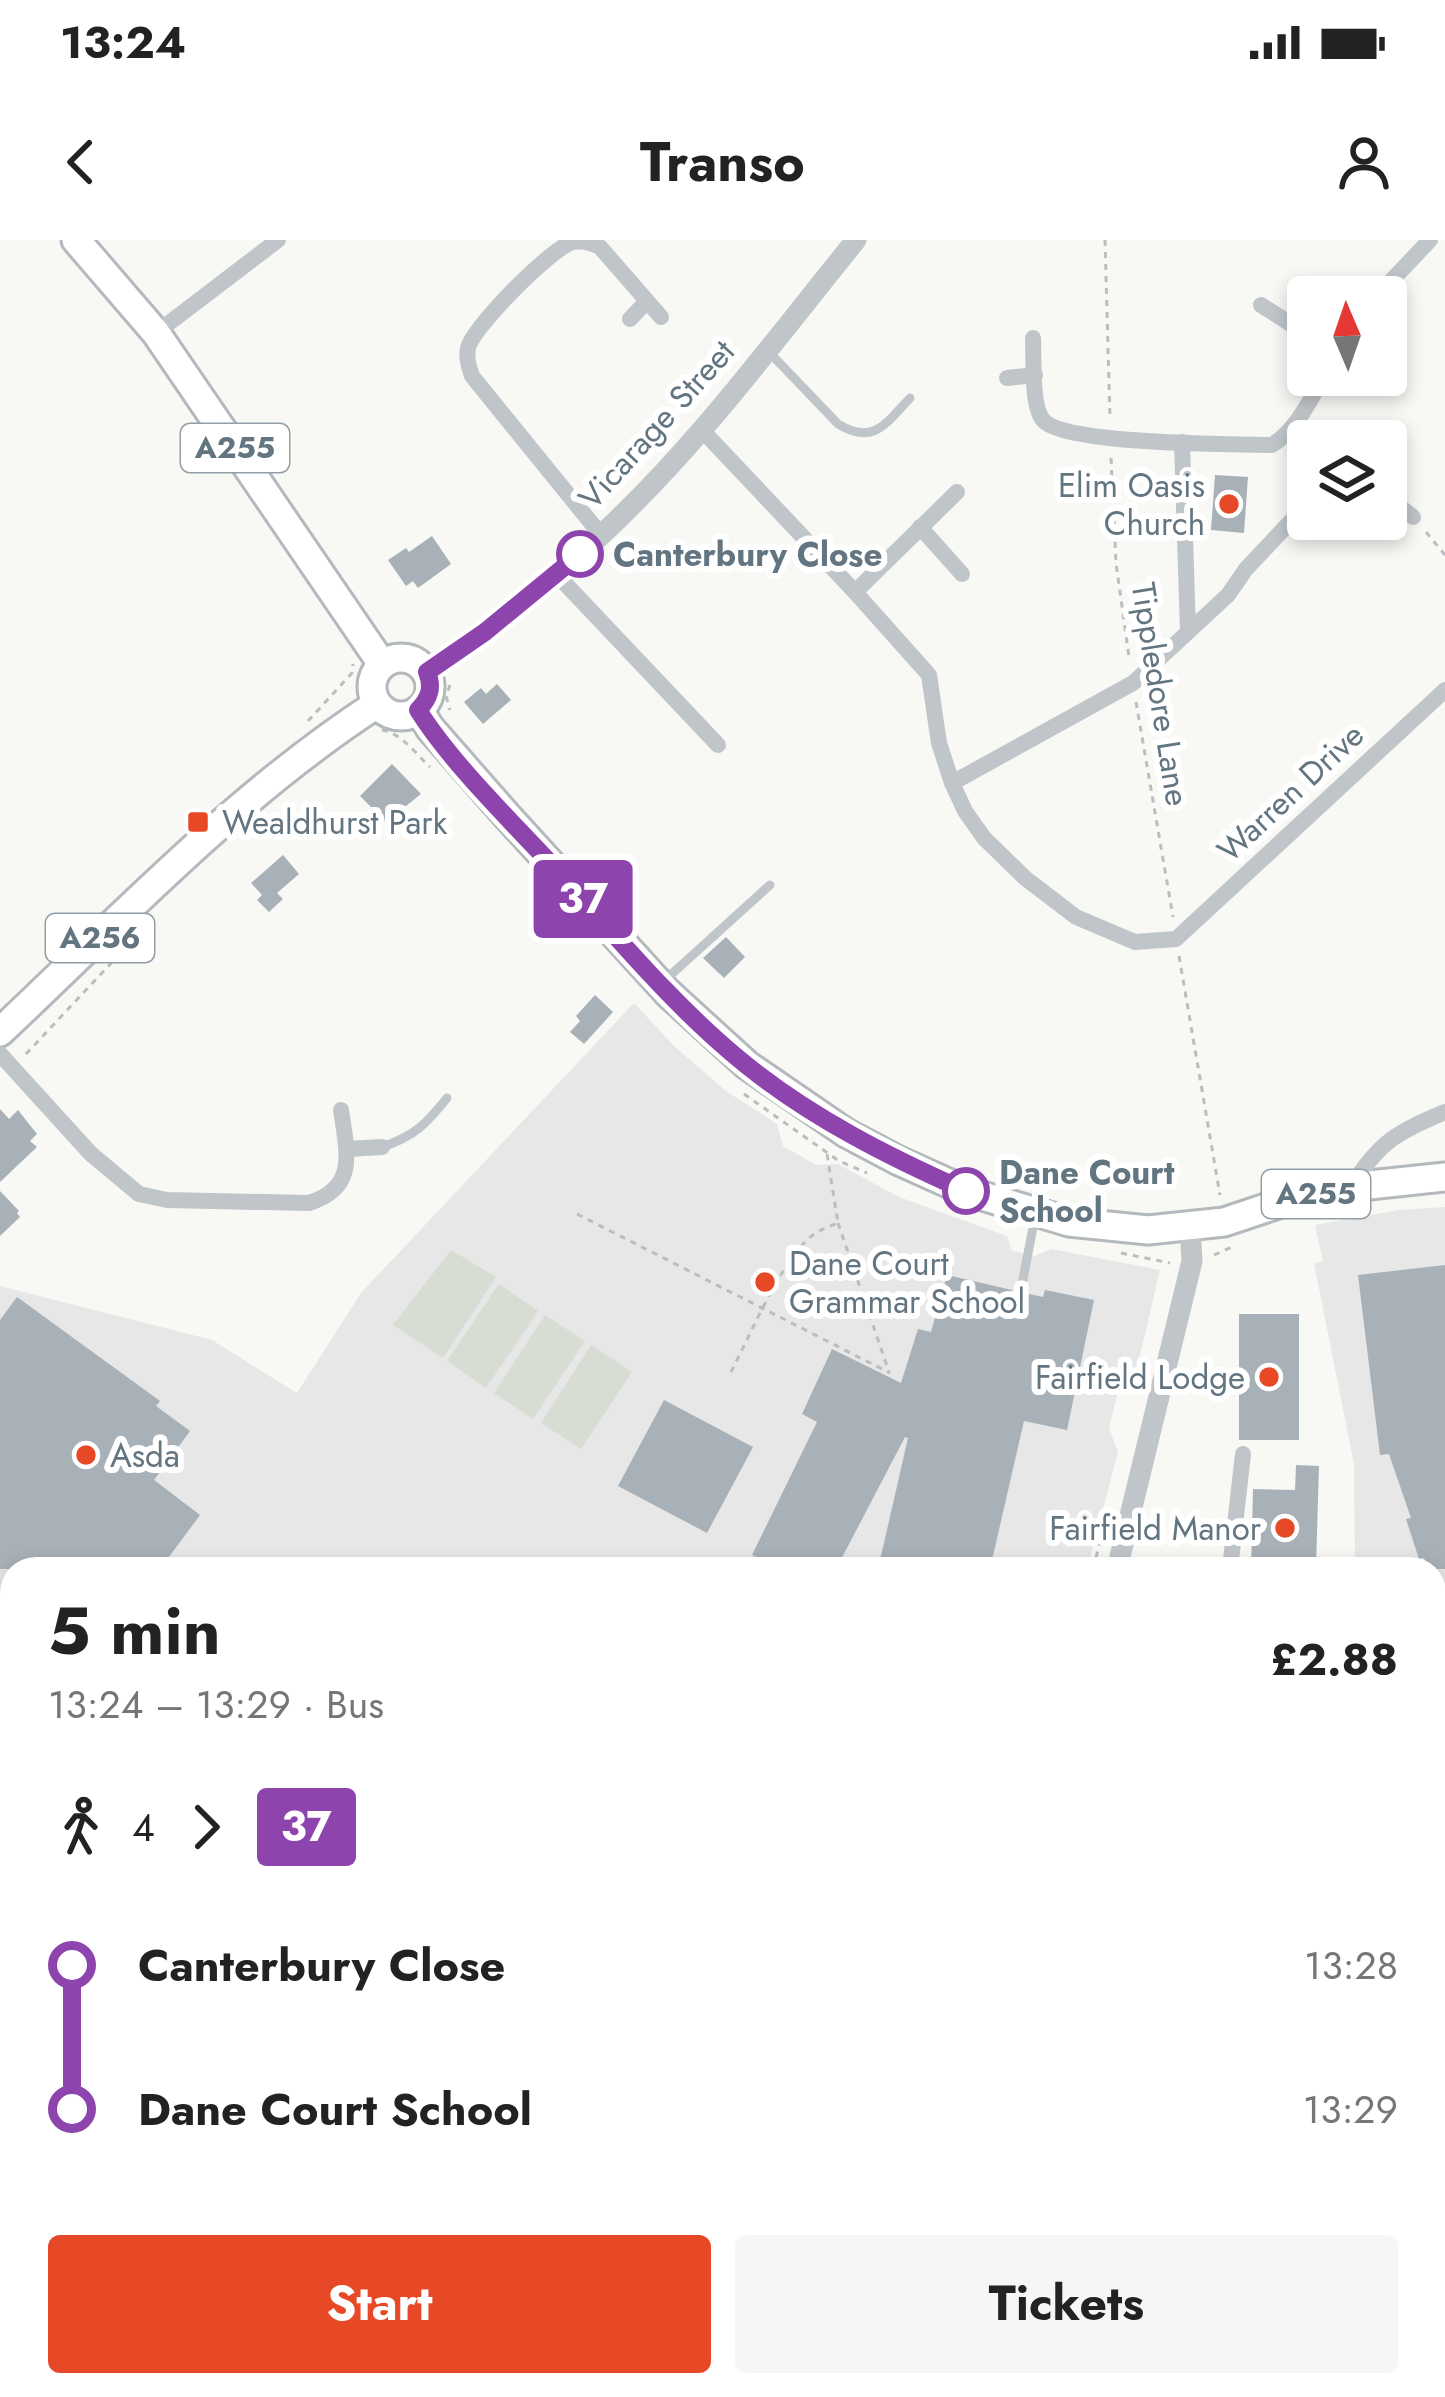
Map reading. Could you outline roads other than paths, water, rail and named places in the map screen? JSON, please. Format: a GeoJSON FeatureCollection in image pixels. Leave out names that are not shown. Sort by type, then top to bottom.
{"type":"FeatureCollection","features":[{"type":"Feature","properties":{"kind":"main road","name":"A255"},"geometry":{"type":"LineString","coordinates":[[76,240],[156,332],[382,664]]}},
{"type":"Feature","properties":{"kind":"main road"},"geometry":{"type":"LineString","coordinates":[[406,658],[427,672],[429,697],[418,710],[392,714],[377,704],[373,679],[382,664],[406,658]]}},
{"type":"Feature","properties":{"kind":"main road","name":"A256"},"geometry":{"type":"LineString","coordinates":[[0,1032],[302,754],[377,704]]}},
{"type":"Feature","properties":{"kind":"main road","name":"A255"},"geometry":{"type":"LineString","coordinates":[[418,710],[660,984],[746,1065],[846,1132],[899,1161],[966,1191],[1070,1222],[1148,1230],[1225,1222],[1351,1187],[1445,1177]]}},
{"type":"Feature","properties":{"kind":"street"},"geometry":{"type":"LineString","coordinates":[[156,332],[278,240]]}},
{"type":"Feature","properties":{"kind":"street","name":"Vicarage Street"},"geometry":{"type":"LineString","coordinates":[[427,672],[557,575],[650,487],[856,240]]}},
{"type":"Feature","properties":{"kind":"street"},"geometry":{"type":"LineString","coordinates":[[1396,276],[1430,240]]}},
{"type":"Feature","properties":{"kind":"street"},"geometry":{"type":"LineString","coordinates":[[602,535],[472,376],[469,345],[478,328],[555,250],[572,242],[600,247],[661,316]]}},
{"type":"Feature","properties":{"kind":"street"},"geometry":{"type":"LineString","coordinates":[[630,319],[646,302]]}},
{"type":"Feature","properties":{"kind":"street"},"geometry":{"type":"LineString","coordinates":[[1261,305],[1287,322]]}},
{"type":"Feature","properties":{"kind":"street"},"geometry":{"type":"LineString","coordinates":[[1033,338],[1036,404],[1048,425],[1110,438],[1272,446],[1287,433]]}},
{"type":"Feature","properties":{"kind":"street"},"geometry":{"type":"LineString","coordinates":[[1007,378],[1035,375]]}},
{"type":"Feature","properties":{"kind":"street"},"geometry":{"type":"LineString","coordinates":[[701,429],[929,675],[939,743],[952,783],[1133,683],[1228,596],[1287,525]]}},
{"type":"Feature","properties":{"kind":"street"},"geometry":{"type":"LineString","coordinates":[[1181,442],[1188,632]]}},
{"type":"Feature","properties":{"kind":"street"},"geometry":{"type":"LineString","coordinates":[[855,592],[957,492]]}},
{"type":"Feature","properties":{"kind":"street"},"geometry":{"type":"LineString","coordinates":[[1407,512],[1413,517]]}},
{"type":"Feature","properties":{"kind":"street"},"geometry":{"type":"LineString","coordinates":[[920,526],[962,574]]}},
{"type":"Feature","properties":{"kind":"street"},"geometry":{"type":"LineString","coordinates":[[557,575],[718,745]]}},
{"type":"Feature","properties":{"kind":"street","name":"Warren Drive"},"geometry":{"type":"LineString","coordinates":[[952,783],[984,838],[1025,878],[1076,917],[1135,942],[1176,938],[1445,690]]}},
{"type":"Feature","properties":{"kind":"street"},"geometry":{"type":"LineString","coordinates":[[685,742],[699,727]]}},
{"type":"Feature","properties":{"kind":"street"},"geometry":{"type":"LineString","coordinates":[[7,1061],[91,1154],[140,1194],[167,1199],[309,1203],[323,1198],[338,1189],[345,1173],[341,1110]]}},
{"type":"Feature","properties":{"kind":"street"},"geometry":{"type":"LineString","coordinates":[[1351,1187],[1370,1156],[1391,1138],[1445,1112]]}},
{"type":"Feature","properties":{"kind":"street"},"geometry":{"type":"LineString","coordinates":[[1410,1126],[1434,1125],[1445,1131]]}},
{"type":"Feature","properties":{"kind":"street"},"geometry":{"type":"LineString","coordinates":[[347,1149],[382,1147]]}},
{"type":"Feature","properties":{"kind":"street"},"geometry":{"type":"LineString","coordinates":[[1120,1557],[1192,1261],[1190,1226]]}},
{"type":"Feature","properties":{"kind":"street"},"geometry":{"type":"LineString","coordinates":[[1231,1557],[1244,1454]]}},
{"type":"Feature","properties":{"kind":"lane"},"geometry":{"type":"LineString","coordinates":[[766,350],[850,431],[879,430],[910,398]]}},
{"type":"Feature","properties":{"kind":"lane"},"geometry":{"type":"LineString","coordinates":[[660,984],[770,885]]}},
{"type":"Feature","properties":{"kind":"lane"},"geometry":{"type":"LineString","coordinates":[[382,1147],[407,1139],[447,1098]]}},
{"type":"Feature","properties":{"kind":"lane"},"geometry":{"type":"LineString","coordinates":[[1017,1310],[1036,1212]]}},
{"type":"Feature","properties":{"kind":"place","name":"Elim Oasis Church"},"geometry":{"type":"Point","coordinates":[1229,504]}},
{"type":"Feature","properties":{"kind":"place","name":"Canterbury Close"},"geometry":{"type":"Point","coordinates":[580,554]}},
{"type":"Feature","properties":{"kind":"place","name":"Wealdhurst Park"},"geometry":{"type":"Point","coordinates":[198,822]}},
{"type":"Feature","properties":{"kind":"place","name":"Dane Court School"},"geometry":{"type":"Point","coordinates":[966,1191]}},
{"type":"Feature","properties":{"kind":"place","name":"Dane Court Grammar School"},"geometry":{"type":"Point","coordinates":[765,1282]}},
{"type":"Feature","properties":{"kind":"place","name":"Fairfield Lodge"},"geometry":{"type":"Point","coordinates":[1269,1377]}},
{"type":"Feature","properties":{"kind":"place","name":"Asda"},"geometry":{"type":"Point","coordinates":[86,1455]}},
{"type":"Feature","properties":{"kind":"place","name":"Fairfield Manor"},"geometry":{"type":"Point","coordinates":[1285,1528]}}]}
